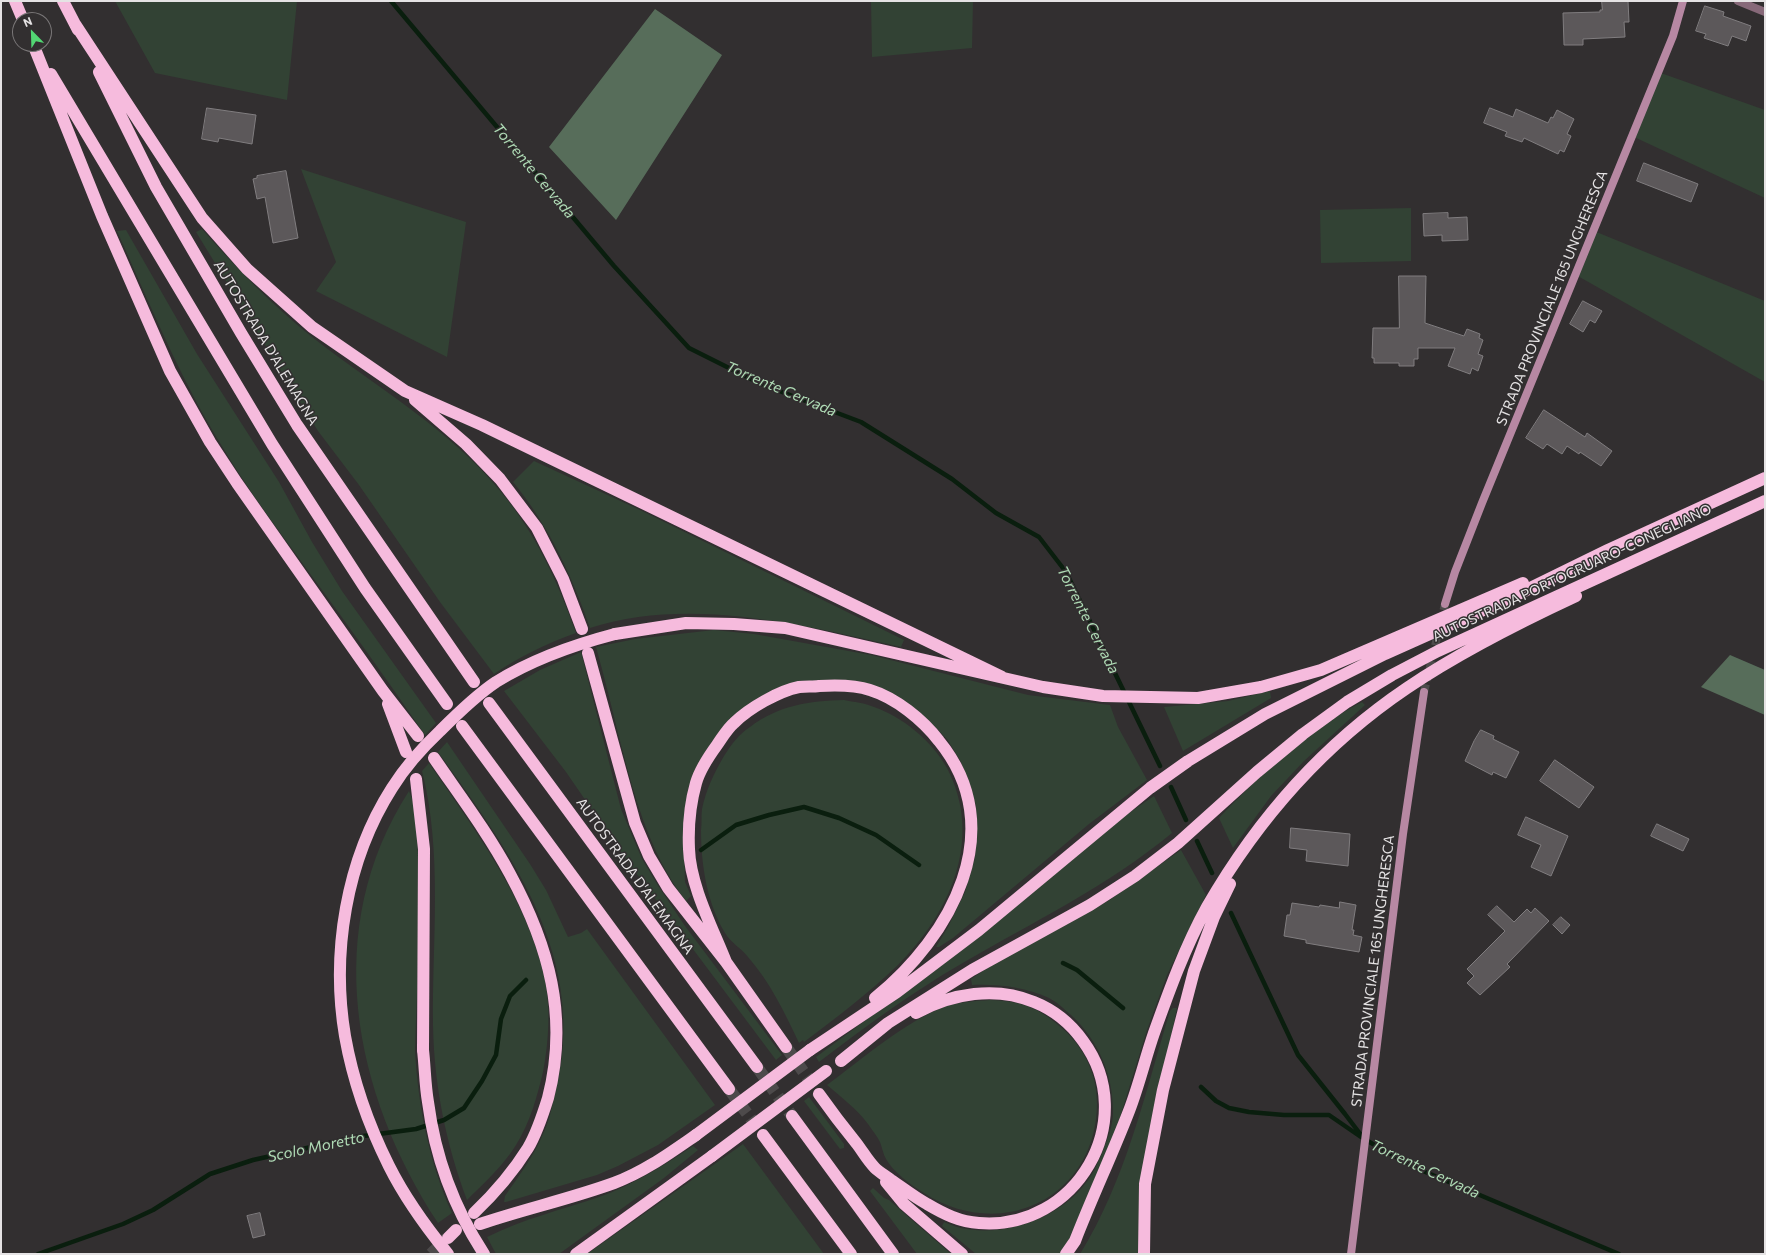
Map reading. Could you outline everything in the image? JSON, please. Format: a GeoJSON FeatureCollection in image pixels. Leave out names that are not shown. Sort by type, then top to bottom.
{"type":"FeatureCollection","features":[{"type":"Feature","properties":{"kind":"highway"},"geometry":{"type":"LineString","coordinates":[[15,1],[20,12]]}},
{"type":"Feature","properties":{"kind":"highway","name":"AUTOSTRADA D'ALEMAGNA"},"geometry":{"type":"LineString","coordinates":[[63,1],[156,187],[253,353],[297,425],[474,682]]}},
{"type":"Feature","properties":{"kind":"highway"},"geometry":{"type":"LineString","coordinates":[[75,24],[202,218],[247,269],[312,327],[405,391],[466,444],[500,479],[537,528],[563,579],[582,629]]}},
{"type":"Feature","properties":{"kind":"highway"},"geometry":{"type":"LineString","coordinates":[[36,52],[102,216],[170,371],[210,442],[237,483],[383,691],[418,736]]}},
{"type":"Feature","properties":{"kind":"highway"},"geometry":{"type":"LineString","coordinates":[[38,52],[272,444],[365,588],[447,704]]}},
{"type":"Feature","properties":{"kind":"highway"},"geometry":{"type":"LineString","coordinates":[[405,391],[482,425],[1002,678]]}},
{"type":"Feature","properties":{"kind":"highway","name":"AUTOSTRADA PORTOGRUARO-CONEGLIANO"},"geometry":{"type":"LineString","coordinates":[[1608,550],[1765,478]]}},
{"type":"Feature","properties":{"kind":"highway","name":"AUTOSTRADA PORTOGRUARO-CONEGLIANO"},"geometry":{"type":"LineString","coordinates":[[841,1061],[888,1023],[972,970],[1090,905],[1135,876],[1178,842],[1257,772],[1303,734],[1347,702],[1392,675],[1472,635],[1765,501]]}},
{"type":"Feature","properties":{"kind":"highway"},"geometry":{"type":"LineString","coordinates":[[1066,1254],[1075,1241],[1130,1109],[1154,1034],[1180,965],[1258,829],[1283,798],[1323,756],[1362,721],[1412,684],[1437,668],[1562,602],[1705,536],[1751,507]]}},
{"type":"Feature","properties":{"kind":"highway"},"geometry":{"type":"LineString","coordinates":[[448,1254],[426,1228],[390,1167],[370,1122],[356,1081],[345,1036],[340,981],[342,928],[353,879],[369,831],[392,788],[419,751],[450,721],[495,683],[533,662],[572,646],[615,634],[686,623],[734,624],[785,628],[1043,687],[1103,696],[1160,698],[1206,697],[1261,687],[1321,670],[1411,633],[1503,591],[1608,550]]}},
{"type":"Feature","properties":{"kind":"highway"},"geometry":{"type":"LineString","coordinates":[[810,1050],[897,992],[979,930],[1150,788],[1188,760],[1265,714],[1385,654],[1508,599],[1608,550]]}},
{"type":"Feature","properties":{"kind":"highway"},"geometry":{"type":"LineString","coordinates":[[588,653],[635,823],[649,856],[668,888],[726,962],[786,1048]]}},
{"type":"Feature","properties":{"kind":"highway"},"geometry":{"type":"LineString","coordinates":[[480,1224],[615,1183],[657,1162],[696,1135],[810,1050],[890,986],[918,957],[938,932],[954,904],[964,878],[971,848],[970,809],[964,783],[951,755],[929,728],[904,707],[870,690],[835,685],[798,687],[762,701],[733,723],[708,758],[696,781],[689,821],[689,852],[694,880],[726,962]]}},
{"type":"Feature","properties":{"kind":"highway"},"geometry":{"type":"LineString","coordinates":[[383,691],[406,752]]}},
{"type":"Feature","properties":{"kind":"highway","name":"AUTOSTRADA D'ALEMAGNA"},"geometry":{"type":"LineString","coordinates":[[489,703],[756,1067]]}},
{"type":"Feature","properties":{"kind":"highway"},"geometry":{"type":"LineString","coordinates":[[462,726],[729,1089]]}},
{"type":"Feature","properties":{"kind":"highway"},"geometry":{"type":"LineString","coordinates":[[434,758],[486,833],[510,874],[527,908],[544,952],[555,995],[557,1032],[553,1078],[543,1115],[528,1148],[492,1196],[474,1213]]}},
{"type":"Feature","properties":{"kind":"highway"},"geometry":{"type":"LineString","coordinates":[[416,779],[424,849],[423,1050],[427,1101],[436,1145],[459,1210],[484,1254]]}},
{"type":"Feature","properties":{"kind":"highway"},"geometry":{"type":"LineString","coordinates":[[1144,1254],[1145,1184],[1163,1090],[1210,912]]}},
{"type":"Feature","properties":{"kind":"highway"},"geometry":{"type":"LineString","coordinates":[[576,1254],[712,1156],[826,1071],[898,1023],[926,1008],[959,996],[976,993],[992,992],[1024,997],[1053,1012],[1066,1021],[1087,1046],[1100,1076],[1104,1092],[1104,1124],[1101,1139],[1088,1168],[1068,1193],[1041,1211],[1026,1217],[1003,1222],[979,1223],[948,1216],[912,1196],[876,1168]]}},
{"type":"Feature","properties":{"kind":"highway"},"geometry":{"type":"LineString","coordinates":[[818,1094],[904,1204],[962,1254]]}},
{"type":"Feature","properties":{"kind":"highway"},"geometry":{"type":"LineString","coordinates":[[792,1116],[893,1254]]}},
{"type":"Feature","properties":{"kind":"highway"},"geometry":{"type":"LineString","coordinates":[[763,1135],[851,1254]]}},
{"type":"Feature","properties":{"kind":"main road","name":"STRADA PROVINCIALE 165 UNGHERESCA"},"geometry":{"type":"LineString","coordinates":[[1445,604],[1455,572],[1482,503],[1673,36],[1683,1]]}},
{"type":"Feature","properties":{"kind":"main road","name":"STRADA PROVINCIALE 165 UNGHERESCA"},"geometry":{"type":"LineString","coordinates":[[1351,1254],[1403,834],[1424,692]]}},
{"type":"Feature","properties":{"kind":"street"},"geometry":{"type":"LineString","coordinates":[[1738,1],[1765,12]]}},
{"type":"Feature","properties":{"kind":"green space"},"geometry":{"type":"Polygon","coordinates":[[[115,1],[297,1],[287,100],[155,73],[115,1]]]}},
{"type":"Feature","properties":{"kind":"green space"},"geometry":{"type":"Polygon","coordinates":[[[871,1],[973,1],[972,48],[872,57],[871,1]]]}},
{"type":"Feature","properties":{"kind":"green space"},"geometry":{"type":"Polygon","coordinates":[[[655,9],[722,55],[616,220],[549,147],[655,9]]]}},
{"type":"Feature","properties":{"kind":"green space"},"geometry":{"type":"Polygon","coordinates":[[[1658,72],[1765,110],[1765,198],[1632,136],[1658,72]]]}},
{"type":"Feature","properties":{"kind":"green space"},"geometry":{"type":"Polygon","coordinates":[[[301,169],[466,222],[447,357],[316,291],[336,262],[301,169]]]}},
{"type":"Feature","properties":{"kind":"green space"},"geometry":{"type":"Polygon","coordinates":[[[1411,208],[1411,261],[1321,263],[1320,210],[1411,208]]]}},
{"type":"Feature","properties":{"kind":"green space"},"geometry":{"type":"Polygon","coordinates":[[[202,229],[255,286],[297,325],[436,428],[481,469],[514,508],[545,559],[562,595],[576,633],[554,641],[534,651],[494,674],[440,602],[359,485],[318,431],[196,232],[202,229]]]}},
{"type":"Feature","properties":{"kind":"green space"},"geometry":{"type":"Polygon","coordinates":[[[126,230],[197,354],[279,482],[312,542],[342,591],[436,723],[425,735],[241,477],[205,418],[153,312],[117,231],[126,230]]]}},
{"type":"Feature","properties":{"kind":"green space"},"geometry":{"type":"Polygon","coordinates":[[[1594,231],[1765,301],[1765,382],[1576,275],[1594,231]]]}},
{"type":"Feature","properties":{"kind":"green space"},"geometry":{"type":"Polygon","coordinates":[[[534,461],[640,510],[904,640],[901,647],[825,630],[785,623],[746,617],[706,614],[666,614],[628,619],[590,628],[575,589],[558,552],[538,516],[513,482],[534,461]]]}},
{"type":"Feature","properties":{"kind":"green space"},"geometry":{"type":"Polygon","coordinates":[[[714,630],[754,634],[871,655],[1028,695],[1110,705],[1118,727],[1147,780],[1089,824],[953,938],[939,947],[936,947],[948,927],[965,892],[975,858],[977,834],[976,805],[961,762],[947,739],[929,721],[876,689],[770,694],[702,760],[684,843],[685,882],[691,896],[686,901],[661,862],[643,820],[630,777],[596,647],[635,639],[714,630]]]}},
{"type":"Feature","properties":{"kind":"green space"},"geometry":{"type":"Polygon","coordinates":[[[581,652],[621,809],[642,859],[685,926],[782,1055],[776,1060],[630,865],[566,772],[504,691],[540,670],[581,652]]]}},
{"type":"Feature","properties":{"kind":"green space"},"geometry":{"type":"Polygon","coordinates":[[[1730,655],[1765,670],[1765,715],[1701,687],[1730,655]]]}},
{"type":"Feature","properties":{"kind":"green space"},"geometry":{"type":"Polygon","coordinates":[[[1270,691],[1271,698],[1183,751],[1164,707],[1228,701],[1270,691]]]}},
{"type":"Feature","properties":{"kind":"green space"},"geometry":{"type":"Polygon","coordinates":[[[844,700],[871,706],[896,717],[925,739],[941,758],[947,768],[958,795],[962,821],[961,848],[956,874],[946,899],[933,922],[917,945],[898,965],[864,995],[804,1042],[803,1040],[799,1043],[783,1009],[770,987],[748,957],[727,937],[714,909],[706,883],[702,857],[702,809],[708,788],[720,762],[732,744],[746,730],[761,720],[783,709],[807,703],[844,700]]]}},
{"type":"Feature","properties":{"kind":"green space"},"geometry":{"type":"Polygon","coordinates":[[[1362,702],[1365,705],[1304,761],[1271,796],[1233,848],[1219,818],[1268,770],[1304,739],[1323,725],[1362,702]]]}},
{"type":"Feature","properties":{"kind":"green space"},"geometry":{"type":"Polygon","coordinates":[[[447,742],[530,864],[546,890],[568,937],[581,933],[587,929],[715,1105],[658,1145],[618,1166],[597,1175],[506,1202],[504,1202],[505,1196],[526,1166],[535,1150],[550,1114],[555,1094],[563,1045],[562,998],[553,954],[537,911],[517,870],[466,790],[438,752],[447,742]]]}},
{"type":"Feature","properties":{"kind":"green space"},"geometry":{"type":"Polygon","coordinates":[[[429,763],[480,838],[511,891],[535,946],[544,975],[548,999],[548,1036],[545,1060],[538,1091],[529,1119],[521,1137],[505,1160],[467,1200],[453,1157],[442,1114],[434,1047],[434,866],[428,802],[422,771],[429,763]]]}},
{"type":"Feature","properties":{"kind":"green space"},"geometry":{"type":"Polygon","coordinates":[[[409,791],[414,806],[416,822],[419,878],[415,1050],[419,1092],[431,1154],[452,1213],[438,1223],[409,1173],[385,1120],[368,1066],[358,1010],[357,954],[364,898],[381,844],[409,791]]]}},
{"type":"Feature","properties":{"kind":"green space"},"geometry":{"type":"Polygon","coordinates":[[[1154,796],[1172,833],[1148,852],[1096,887],[961,964],[924,987],[871,1023],[819,1062],[816,1057],[924,977],[1123,817],[1154,796]]]}},
{"type":"Feature","properties":{"kind":"green space"},"geometry":{"type":"Polygon","coordinates":[[[1181,850],[1206,895],[1167,975],[1147,1030],[1108,1156],[1071,1238],[1061,1254],[976,1254],[942,1226],[944,1222],[961,1228],[998,1230],[1035,1220],[1068,1202],[1081,1189],[1092,1174],[1108,1136],[1113,1112],[1110,1084],[1102,1059],[1089,1035],[1071,1015],[1055,1002],[1040,994],[1011,987],[972,985],[971,979],[999,960],[1108,901],[1181,850]]]}},
{"type":"Feature","properties":{"kind":"green space"},"geometry":{"type":"Polygon","coordinates":[[[990,1000],[1012,1002],[1030,1007],[1046,1016],[1063,1029],[1078,1045],[1088,1063],[1095,1083],[1097,1104],[1092,1137],[1080,1165],[1062,1187],[1039,1202],[1012,1212],[983,1213],[954,1207],[924,1193],[893,1169],[885,1157],[879,1140],[868,1124],[849,1103],[827,1085],[885,1041],[932,1012],[947,1006],[990,1000]]]}},
{"type":"Feature","properties":{"kind":"green space"},"geometry":{"type":"Polygon","coordinates":[[[1173,1008],[1177,1008],[1165,1064],[1139,1254],[1080,1254],[1096,1226],[1122,1166],[1143,1104],[1170,1011],[1173,1008]]]}},
{"type":"Feature","properties":{"kind":"green space"},"geometry":{"type":"Polygon","coordinates":[[[809,1097],[844,1144],[844,1148],[840,1149],[804,1101],[809,1097]]]}},
{"type":"Feature","properties":{"kind":"green space"},"geometry":{"type":"Polygon","coordinates":[[[743,1144],[824,1254],[587,1254],[743,1144]]]}},
{"type":"Feature","properties":{"kind":"green space"},"geometry":{"type":"Polygon","coordinates":[[[693,1146],[698,1150],[664,1178],[559,1254],[496,1254],[487,1237],[528,1220],[599,1197],[624,1187],[659,1168],[693,1146]]]}},
{"type":"Feature","properties":{"kind":"green space"},"geometry":{"type":"Polygon","coordinates":[[[873,1188],[951,1254],[917,1254],[870,1191],[873,1188]]]}},
{"type":"Feature","properties":{"kind":"building"},"geometry":{"type":"Polygon","coordinates":[[[1602,1],[1628,1],[1629,22],[1624,22],[1625,37],[1583,39],[1583,45],[1564,45],[1563,13],[1600,12],[1600,10],[1602,10],[1602,1]]]}},
{"type":"Feature","properties":{"kind":"building"},"geometry":{"type":"Polygon","coordinates":[[[1705,6],[1724,12],[1723,16],[1751,26],[1746,41],[1732,36],[1728,46],[1704,38],[1706,34],[1696,31],[1705,6]]]}},
{"type":"Feature","properties":{"kind":"building"},"geometry":{"type":"Polygon","coordinates":[[[207,108],[256,115],[252,144],[219,138],[218,142],[202,139],[207,108]]]}},
{"type":"Feature","properties":{"kind":"building"},"geometry":{"type":"Polygon","coordinates":[[[1490,108],[1513,117],[1516,109],[1548,123],[1551,117],[1553,118],[1557,110],[1574,119],[1567,134],[1571,136],[1564,152],[1560,150],[1558,154],[1524,138],[1522,142],[1505,136],[1507,132],[1484,123],[1490,108]]]}},
{"type":"Feature","properties":{"kind":"building"},"geometry":{"type":"Polygon","coordinates":[[[1644,163],[1698,184],[1691,202],[1637,181],[1644,163]]]}},
{"type":"Feature","properties":{"kind":"building"},"geometry":{"type":"Polygon","coordinates":[[[286,171],[298,238],[273,243],[265,197],[257,199],[253,179],[257,178],[257,176],[286,171]]]}},
{"type":"Feature","properties":{"kind":"building"},"geometry":{"type":"Polygon","coordinates":[[[1448,213],[1448,218],[1467,217],[1468,240],[1442,241],[1442,235],[1424,236],[1423,214],[1448,213]]]}},
{"type":"Feature","properties":{"kind":"building"},"geometry":{"type":"Polygon","coordinates":[[[1399,276],[1426,276],[1425,323],[1464,336],[1467,329],[1480,334],[1479,338],[1483,340],[1478,354],[1483,356],[1478,371],[1472,368],[1470,374],[1448,366],[1455,348],[1418,348],[1418,359],[1414,359],[1414,366],[1399,366],[1399,363],[1374,363],[1374,358],[1372,358],[1373,328],[1399,328],[1399,276]]]}},
{"type":"Feature","properties":{"kind":"building"},"geometry":{"type":"Polygon","coordinates":[[[1583,301],[1602,311],[1595,323],[1590,320],[1583,332],[1570,324],[1583,301]]]}},
{"type":"Feature","properties":{"kind":"building"},"geometry":{"type":"Polygon","coordinates":[[[1544,410],[1585,437],[1587,433],[1612,451],[1601,466],[1580,452],[1579,454],[1567,446],[1562,454],[1547,444],[1543,449],[1526,438],[1544,410]]]}},
{"type":"Feature","properties":{"kind":"building"},"geometry":{"type":"Polygon","coordinates":[[[1481,730],[1494,736],[1493,739],[1519,752],[1506,778],[1493,772],[1492,775],[1465,761],[1481,730]]]}},
{"type":"Feature","properties":{"kind":"building"},"geometry":{"type":"Polygon","coordinates":[[[1555,760],[1594,787],[1579,808],[1540,781],[1555,760]]]}},
{"type":"Feature","properties":{"kind":"building"},"geometry":{"type":"Polygon","coordinates":[[[1526,817],[1568,836],[1551,876],[1531,867],[1541,845],[1518,835],[1526,817]]]}},
{"type":"Feature","properties":{"kind":"building"},"geometry":{"type":"Polygon","coordinates":[[[1657,824],[1689,839],[1683,851],[1651,836],[1657,824]]]}},
{"type":"Feature","properties":{"kind":"building"},"geometry":{"type":"Polygon","coordinates":[[[1291,828],[1350,834],[1348,866],[1306,861],[1307,850],[1290,848],[1291,828]]]}},
{"type":"Feature","properties":{"kind":"building"},"geometry":{"type":"Polygon","coordinates":[[[1340,902],[1356,905],[1352,930],[1354,930],[1353,935],[1362,937],[1359,952],[1306,943],[1306,940],[1284,936],[1287,915],[1290,915],[1292,903],[1339,908],[1340,902]]]}},
{"type":"Feature","properties":{"kind":"building"},"geometry":{"type":"Polygon","coordinates":[[[1497,906],[1514,922],[1527,909],[1531,913],[1535,908],[1549,921],[1507,964],[1510,967],[1480,995],[1467,983],[1474,976],[1467,969],[1505,931],[1488,915],[1497,906]]]}},
{"type":"Feature","properties":{"kind":"building"},"geometry":{"type":"Polygon","coordinates":[[[1561,917],[1570,925],[1562,934],[1553,925],[1561,917]]]}},
{"type":"Feature","properties":{"kind":"building"},"geometry":{"type":"Polygon","coordinates":[[[260,1213],[265,1235],[253,1238],[247,1216],[260,1213]]]}},
{"type":"Feature","properties":{"kind":"waterway","name":"Torrente Cervada"},"geometry":{"type":"LineString","coordinates":[[391,1],[614,266],[689,348],[761,384],[861,422],[952,479],[996,513],[1039,537],[1066,572],[1160,766]]}},
{"type":"Feature","properties":{"kind":"waterway","name":"Torrente Cervada"},"geometry":{"type":"LineString","coordinates":[[1171,787],[1186,820]]}},
{"type":"Feature","properties":{"kind":"waterway","name":"Scolo Moretto"},"geometry":{"type":"LineString","coordinates":[[701,850],[736,825],[769,815],[804,807],[839,818],[876,835],[919,865]]}},
{"type":"Feature","properties":{"kind":"waterway","name":"Torrente Cervada"},"geometry":{"type":"LineString","coordinates":[[1197,841],[1212,873]]}},
{"type":"Feature","properties":{"kind":"waterway","name":"Torrente Cervada"},"geometry":{"type":"LineString","coordinates":[[1231,913],[1298,1055],[1364,1139],[1416,1168],[1619,1254]]}},
{"type":"Feature","properties":{"kind":"waterway","name":"Scolo Moretto"},"geometry":{"type":"LineString","coordinates":[[1063,963],[1077,970],[1123,1008]]}},
{"type":"Feature","properties":{"kind":"waterway","name":"Scolo Moretto"},"geometry":{"type":"LineString","coordinates":[[38,1254],[123,1224],[153,1210],[210,1174],[253,1160],[356,1137],[416,1129],[444,1120],[464,1108],[482,1081],[496,1055],[501,1019],[510,996],[526,980]]}},
{"type":"Feature","properties":{"kind":"waterway","name":"Scolo Moretto"},"geometry":{"type":"LineString","coordinates":[[1201,1087],[1216,1101],[1229,1108],[1249,1112],[1284,1115],[1329,1115],[1361,1137]]}},
{"type":"Feature","properties":{"kind":"tunnel"},"geometry":{"type":"LineString","coordinates":[[1424,692],[1445,604]]}},
{"type":"Feature","properties":{"kind":"tunnel"},"geometry":{"type":"LineString","coordinates":[[786,1047],[819,1094]]}},
{"type":"Feature","properties":{"kind":"tunnel"},"geometry":{"type":"LineString","coordinates":[[757,1067],[792,1116]]}},
{"type":"Feature","properties":{"kind":"tunnel"},"geometry":{"type":"LineString","coordinates":[[729,1089],[763,1135]]}},
{"type":"Feature","properties":{"kind":"tunnel"},"geometry":{"type":"LineString","coordinates":[[431,1254],[447,1238]]}}]}
